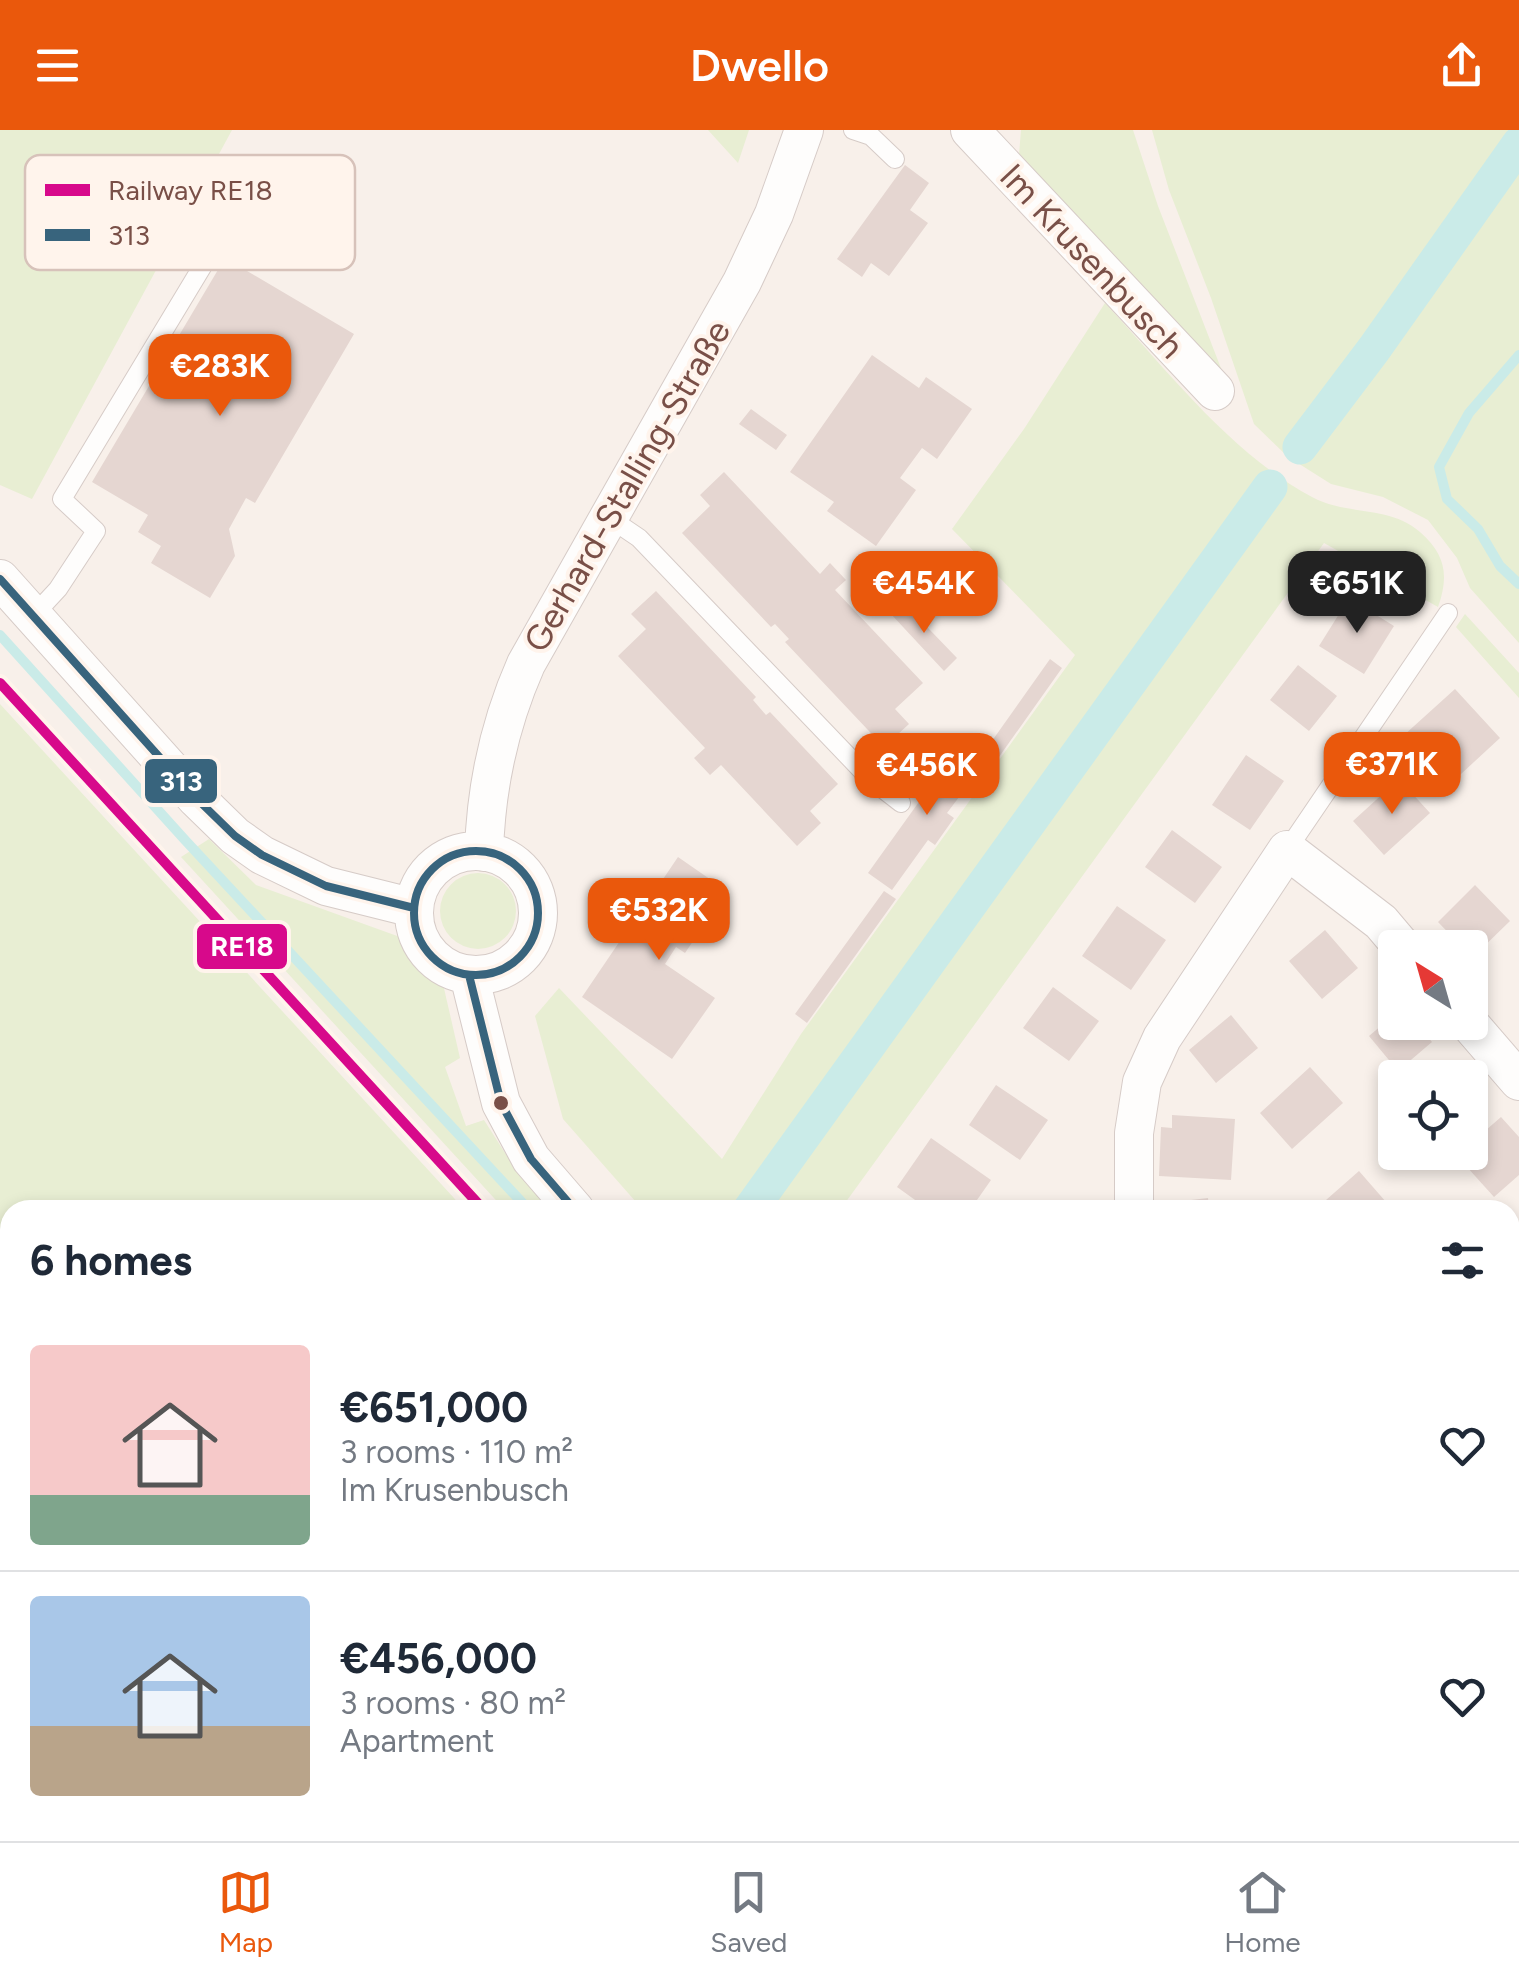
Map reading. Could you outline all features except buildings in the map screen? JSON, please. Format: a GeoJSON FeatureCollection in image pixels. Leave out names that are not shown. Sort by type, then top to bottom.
{"type":"FeatureCollection","features":[{"type":"Feature","properties":{"kind":"street","name":"Gerhard-Stalling-Straße"},"geometry":{"type":"LineString","coordinates":[[484,852],[491,770],[511,697],[540,635],[742,282],[774,214],[804,130]]}},
{"type":"Feature","properties":{"kind":"street","name":"Im Krusenbusch"},"geometry":{"type":"LineString","coordinates":[[970,130],[1214,391]]}},
{"type":"Feature","properties":{"kind":"street"},"geometry":{"type":"LineString","coordinates":[[0,580],[236,836],[262,855],[326,886],[414,908]]}},
{"type":"Feature","properties":{"kind":"street"},"geometry":{"type":"LineString","coordinates":[[1134,1200],[1134,1133],[1142,1082],[1162,1038],[1288,850],[1388,930]]}},
{"type":"Feature","properties":{"kind":"street"},"geometry":{"type":"LineString","coordinates":[[465,852],[484,852],[505,858],[528,881],[537,905],[537,918],[528,947],[516,960],[488,974],[469,975],[436,961],[422,946],[415,928],[414,908],[418,888],[432,868],[465,852]]}},
{"type":"Feature","properties":{"kind":"street"},"geometry":{"type":"LineString","coordinates":[[469,975],[501,1103],[531,1159],[567,1200]]}},
{"type":"Feature","properties":{"kind":"street"},"geometry":{"type":"LineString","coordinates":[[1484,1040],[1519,1081]]}},
{"type":"Feature","properties":{"kind":"lane"},"geometry":{"type":"LineString","coordinates":[[853,130],[871,136],[895,159]]}},
{"type":"Feature","properties":{"kind":"lane"},"geometry":{"type":"LineString","coordinates":[[32,616],[58,590],[96,531],[62,499],[199,270]]}},
{"type":"Feature","properties":{"kind":"lane"},"geometry":{"type":"LineString","coordinates":[[607,516],[639,538],[870,779],[900,803]]}},
{"type":"Feature","properties":{"kind":"lane"},"geometry":{"type":"LineString","coordinates":[[1288,850],[1448,614]]}},
{"type":"Feature","properties":{"kind":"green space"},"geometry":{"type":"Polygon","coordinates":[[[0,130],[232,130],[218,155],[25,155],[25,270],[156,270],[32,499],[0,485],[0,130]]]}},
{"type":"Feature","properties":{"kind":"green space"},"geometry":{"type":"Polygon","coordinates":[[[708,130],[749,130],[738,163],[708,130]]]}},
{"type":"Feature","properties":{"kind":"green space"},"geometry":{"type":"Polygon","coordinates":[[[1021,130],[1133,130],[1158,206],[1231,394],[1018,167],[1021,130]]]}},
{"type":"Feature","properties":{"kind":"green space"},"geometry":{"type":"Polygon","coordinates":[[[1152,130],[1519,130],[1519,136],[1289,458],[1254,424],[1169,190],[1152,130]]]}},
{"type":"Feature","properties":{"kind":"green space"},"geometry":{"type":"Polygon","coordinates":[[[1519,147],[1519,643],[1470,588],[1457,558],[1428,520],[1383,497],[1331,484],[1293,460],[1519,147]]]}},
{"type":"Feature","properties":{"kind":"green space"},"geometry":{"type":"Polygon","coordinates":[[[1105,303],[1201,409],[1282,479],[1325,503],[1395,518],[1420,532],[1443,566],[1438,607],[1324,543],[847,1200],[634,1200],[563,1119],[535,1016],[559,988],[722,1159],[801,1034],[1075,655],[952,529],[1024,429],[1105,303]]]}},
{"type":"Feature","properties":{"kind":"green space"},"geometry":{"type":"Polygon","coordinates":[[[1465,614],[1519,673],[1519,698],[1456,627],[1465,614]]]}},
{"type":"Feature","properties":{"kind":"green space"},"geometry":{"type":"Polygon","coordinates":[[[0,704],[456,1200],[0,1200],[0,704]]]}},
{"type":"Feature","properties":{"kind":"green space"},"geometry":{"type":"Polygon","coordinates":[[[209,839],[256,885],[400,937],[443,984],[460,1058],[445,1067],[466,1126],[484,1120],[516,1170],[542,1200],[496,1200],[181,857],[209,839]]]}},
{"type":"Feature","properties":{"kind":"green space"},"geometry":{"type":"Polygon","coordinates":[[[478,873],[505,884],[516,911],[505,938],[478,949],[451,938],[440,911],[451,884],[478,873]]]}},
{"type":"Feature","properties":{"kind":"waterway"},"geometry":{"type":"LineString","coordinates":[[1300,447],[1519,144]]}},
{"type":"Feature","properties":{"kind":"waterway"},"geometry":{"type":"LineString","coordinates":[[1519,355],[1469,413],[1439,467],[1447,499],[1478,529],[1500,566],[1519,584]]}},
{"type":"Feature","properties":{"kind":"waterway"},"geometry":{"type":"LineString","coordinates":[[757,1200],[1270,487]]}},
{"type":"Feature","properties":{"kind":"waterway"},"geometry":{"type":"LineString","coordinates":[[0,635],[520,1200]]}},
{"type":"Feature","properties":{"kind":"rail line","name":"RE18"},"geometry":{"type":"LineString","coordinates":[[0,683],[475,1200]]}},
{"type":"Feature","properties":{"kind":"transit line","name":"313"},"geometry":{"type":"LineString","coordinates":[[0,579],[197,799],[235,836],[262,855],[326,886],[414,908]]}},
{"type":"Feature","properties":{"kind":"transit line","name":"313"},"geometry":{"type":"LineString","coordinates":[[476,851],[500,856],[520,869],[533,889],[538,913],[533,937],[520,957],[500,970],[476,975],[452,970],[432,957],[419,937],[414,913],[419,889],[432,869],[452,856],[476,851]]}},
{"type":"Feature","properties":{"kind":"transit line","name":"313"},"geometry":{"type":"LineString","coordinates":[[469,975],[501,1103],[531,1159],[566,1200]]}}]}
